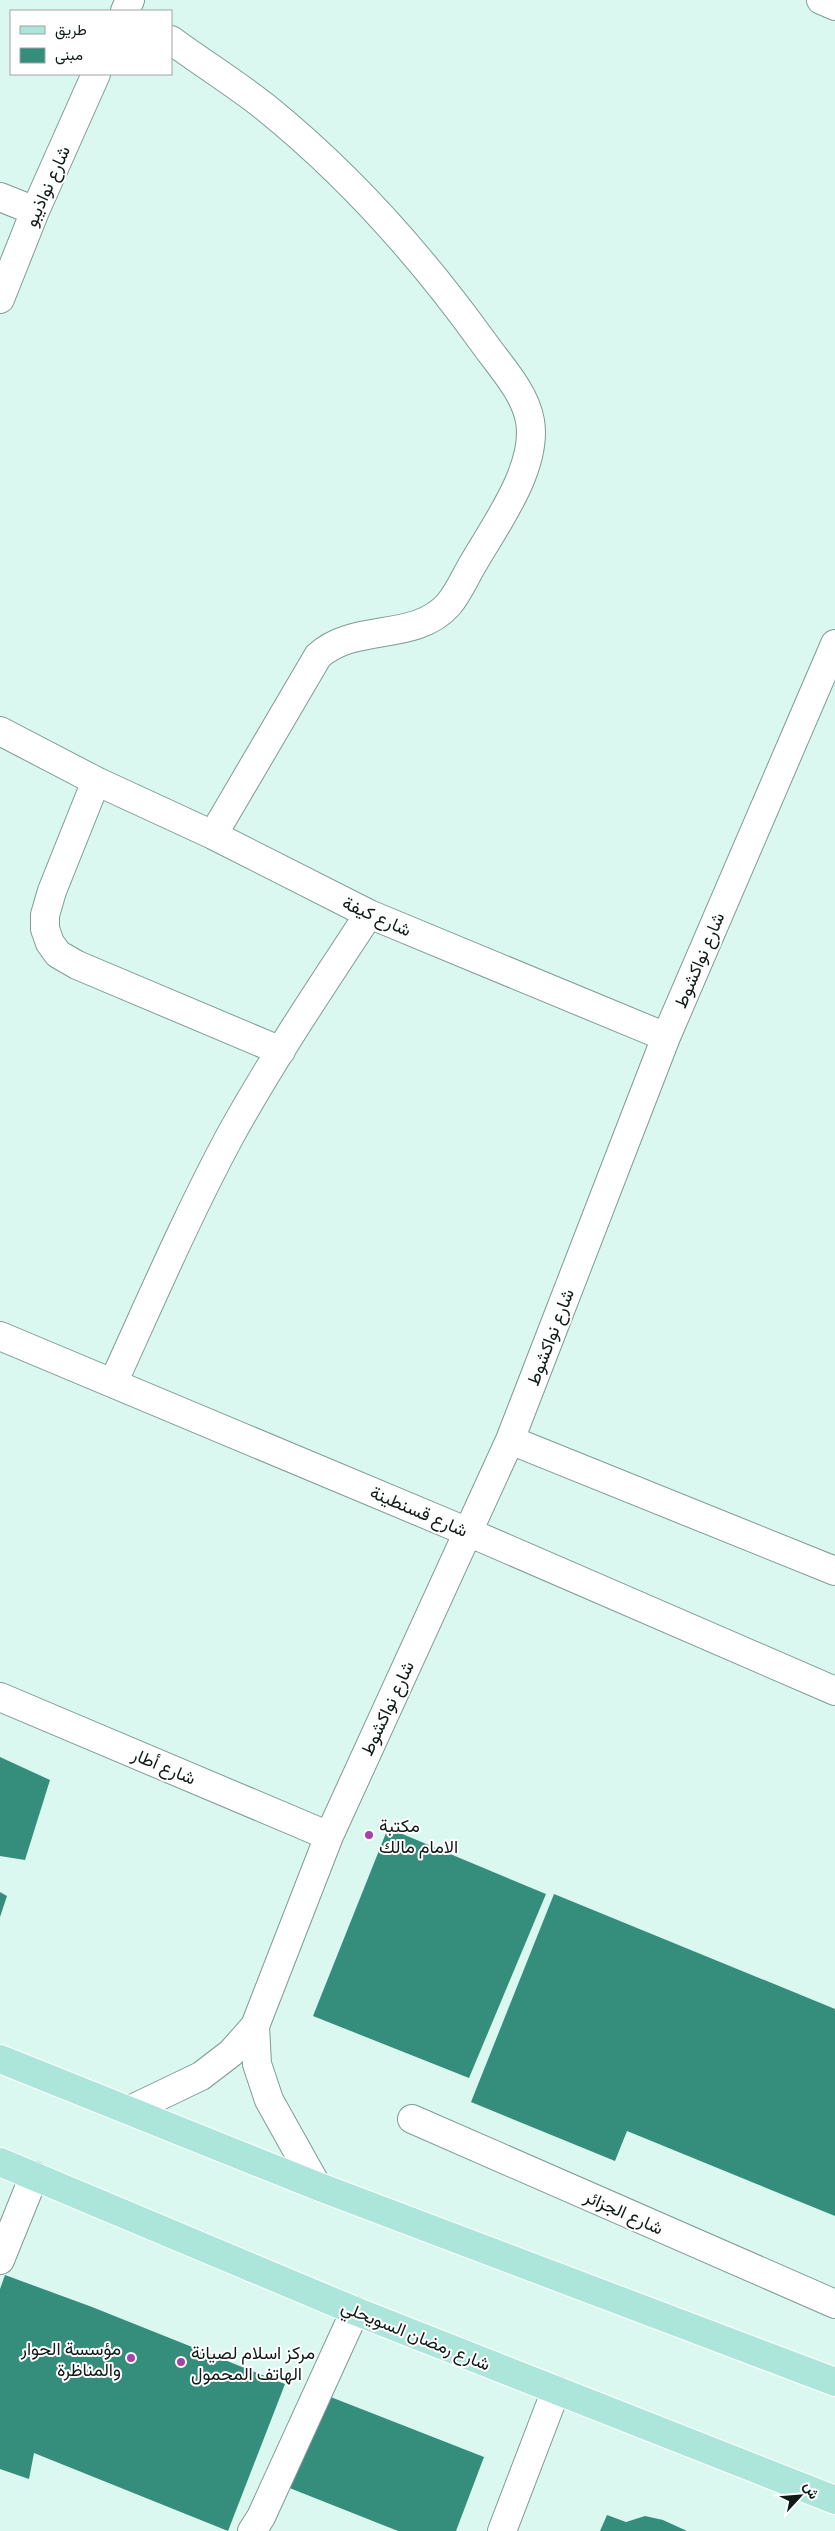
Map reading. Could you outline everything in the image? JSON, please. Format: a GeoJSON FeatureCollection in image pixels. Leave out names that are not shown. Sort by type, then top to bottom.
{"type":"FeatureCollection","features":[{"type":"Feature","properties":{"kind":"main road"},"geometry":{"type":"LineString","coordinates":[[0,2059],[317,2186],[835,2382]]}},
{"type":"Feature","properties":{"kind":"main road","name":"شارع رمضان السويحلي"},"geometry":{"type":"LineString","coordinates":[[0,2162],[355,2310],[835,2500]]}},
{"type":"Feature","properties":{"kind":"street"},"geometry":{"type":"LineString","coordinates":[[821,0],[835,6]]}},
{"type":"Feature","properties":{"kind":"street"},"geometry":{"type":"LineString","coordinates":[[172,41],[264,107],[323,158],[388,224],[443,290],[494,357],[517,390],[530,422],[530,446],[523,473],[501,517],[451,602],[431,620],[417,626],[343,640],[329,646],[318,656],[213,835]]}},
{"type":"Feature","properties":{"kind":"street","name":"شارع نواذيبو"},"geometry":{"type":"LineString","coordinates":[[0,299],[35,210],[96,75]]}},
{"type":"Feature","properties":{"kind":"street"},"geometry":{"type":"LineString","coordinates":[[0,197],[35,210]]}},
{"type":"Feature","properties":{"kind":"street","name":"شارع نواكشوط"},"geometry":{"type":"LineString","coordinates":[[255,2026],[329,1836],[510,1440],[666,1037],[835,644]]}},
{"type":"Feature","properties":{"kind":"street","name":"شارع كيفة"},"geometry":{"type":"LineString","coordinates":[[0,731],[96,781],[213,835],[369,914],[666,1037]]}},
{"type":"Feature","properties":{"kind":"street"},"geometry":{"type":"LineString","coordinates":[[96,781],[52,891],[45,915],[45,929],[50,944],[58,954],[77,965],[281,1051]]}},
{"type":"Feature","properties":{"kind":"street"},"geometry":{"type":"LineString","coordinates":[[113,1383],[200,1194],[231,1135],[281,1051],[369,914]]}},
{"type":"Feature","properties":{"kind":"street","name":"شارع قسنطينة"},"geometry":{"type":"LineString","coordinates":[[0,1336],[468,1532],[835,1691]]}},
{"type":"Feature","properties":{"kind":"street"},"geometry":{"type":"LineString","coordinates":[[510,1440],[835,1571]]}},
{"type":"Feature","properties":{"kind":"street","name":"شارع أطار"},"geometry":{"type":"LineString","coordinates":[[0,1697],[329,1836]]}},
{"type":"Feature","properties":{"kind":"street"},"geometry":{"type":"LineString","coordinates":[[130,2110],[201,2076],[231,2053],[255,2026]]}},
{"type":"Feature","properties":{"kind":"street"},"geometry":{"type":"LineString","coordinates":[[255,2026],[257,2064],[268,2100],[317,2186]]}},
{"type":"Feature","properties":{"kind":"street","name":"شارع الجزائر"},"geometry":{"type":"LineString","coordinates":[[412,2119],[835,2304]]}},
{"type":"Feature","properties":{"kind":"street"},"geometry":{"type":"LineString","coordinates":[[0,2260],[34,2176]]}},
{"type":"Feature","properties":{"kind":"street"},"geometry":{"type":"LineString","coordinates":[[252,2531],[261,2517],[355,2310]]}},
{"type":"Feature","properties":{"kind":"street"},"geometry":{"type":"LineString","coordinates":[[502,2531],[556,2390]]}},
{"type":"Feature","properties":{"kind":"building"},"geometry":{"type":"Polygon","coordinates":[[[0,1757],[50,1780],[25,1860],[0,1856],[0,1757]]]}},
{"type":"Feature","properties":{"kind":"building"},"geometry":{"type":"Polygon","coordinates":[[[388,1828],[546,1894],[469,2078],[313,2016],[388,1828]]]}},
{"type":"Feature","properties":{"kind":"building"},"geometry":{"type":"Polygon","coordinates":[[[0,1892],[7,1896],[0,1917],[0,1892]]]}},
{"type":"Feature","properties":{"kind":"building"},"geometry":{"type":"Polygon","coordinates":[[[554,1894],[835,2009],[835,2216],[627,2131],[615,2161],[471,2102],[554,1894]]]}},
{"type":"Feature","properties":{"kind":"building"},"geometry":{"type":"Polygon","coordinates":[[[5,2275],[92,2307],[285,2384],[228,2531],[34,2453],[29,2479],[0,2469],[0,2289],[5,2275]]]}},
{"type":"Feature","properties":{"kind":"building"},"geometry":{"type":"Polygon","coordinates":[[[323,2394],[484,2457],[456,2531],[398,2531],[287,2487],[323,2394]]]}},
{"type":"Feature","properties":{"kind":"building"},"geometry":{"type":"Polygon","coordinates":[[[607,2515],[626,2522],[645,2516],[663,2520],[687,2531],[600,2531],[607,2515]]]}},
{"type":"Feature","properties":{"kind":"place","name":"مكتبة الامام مالك"},"geometry":{"type":"Point","coordinates":[369,1835]}},
{"type":"Feature","properties":{"kind":"place","name":"مؤسسة الحوار والمناظرة"},"geometry":{"type":"Point","coordinates":[131,2358]}},
{"type":"Feature","properties":{"kind":"place","name":"مركز اسلام لصيانة الهاتف المحمول"},"geometry":{"type":"Point","coordinates":[181,2362]}}]}
